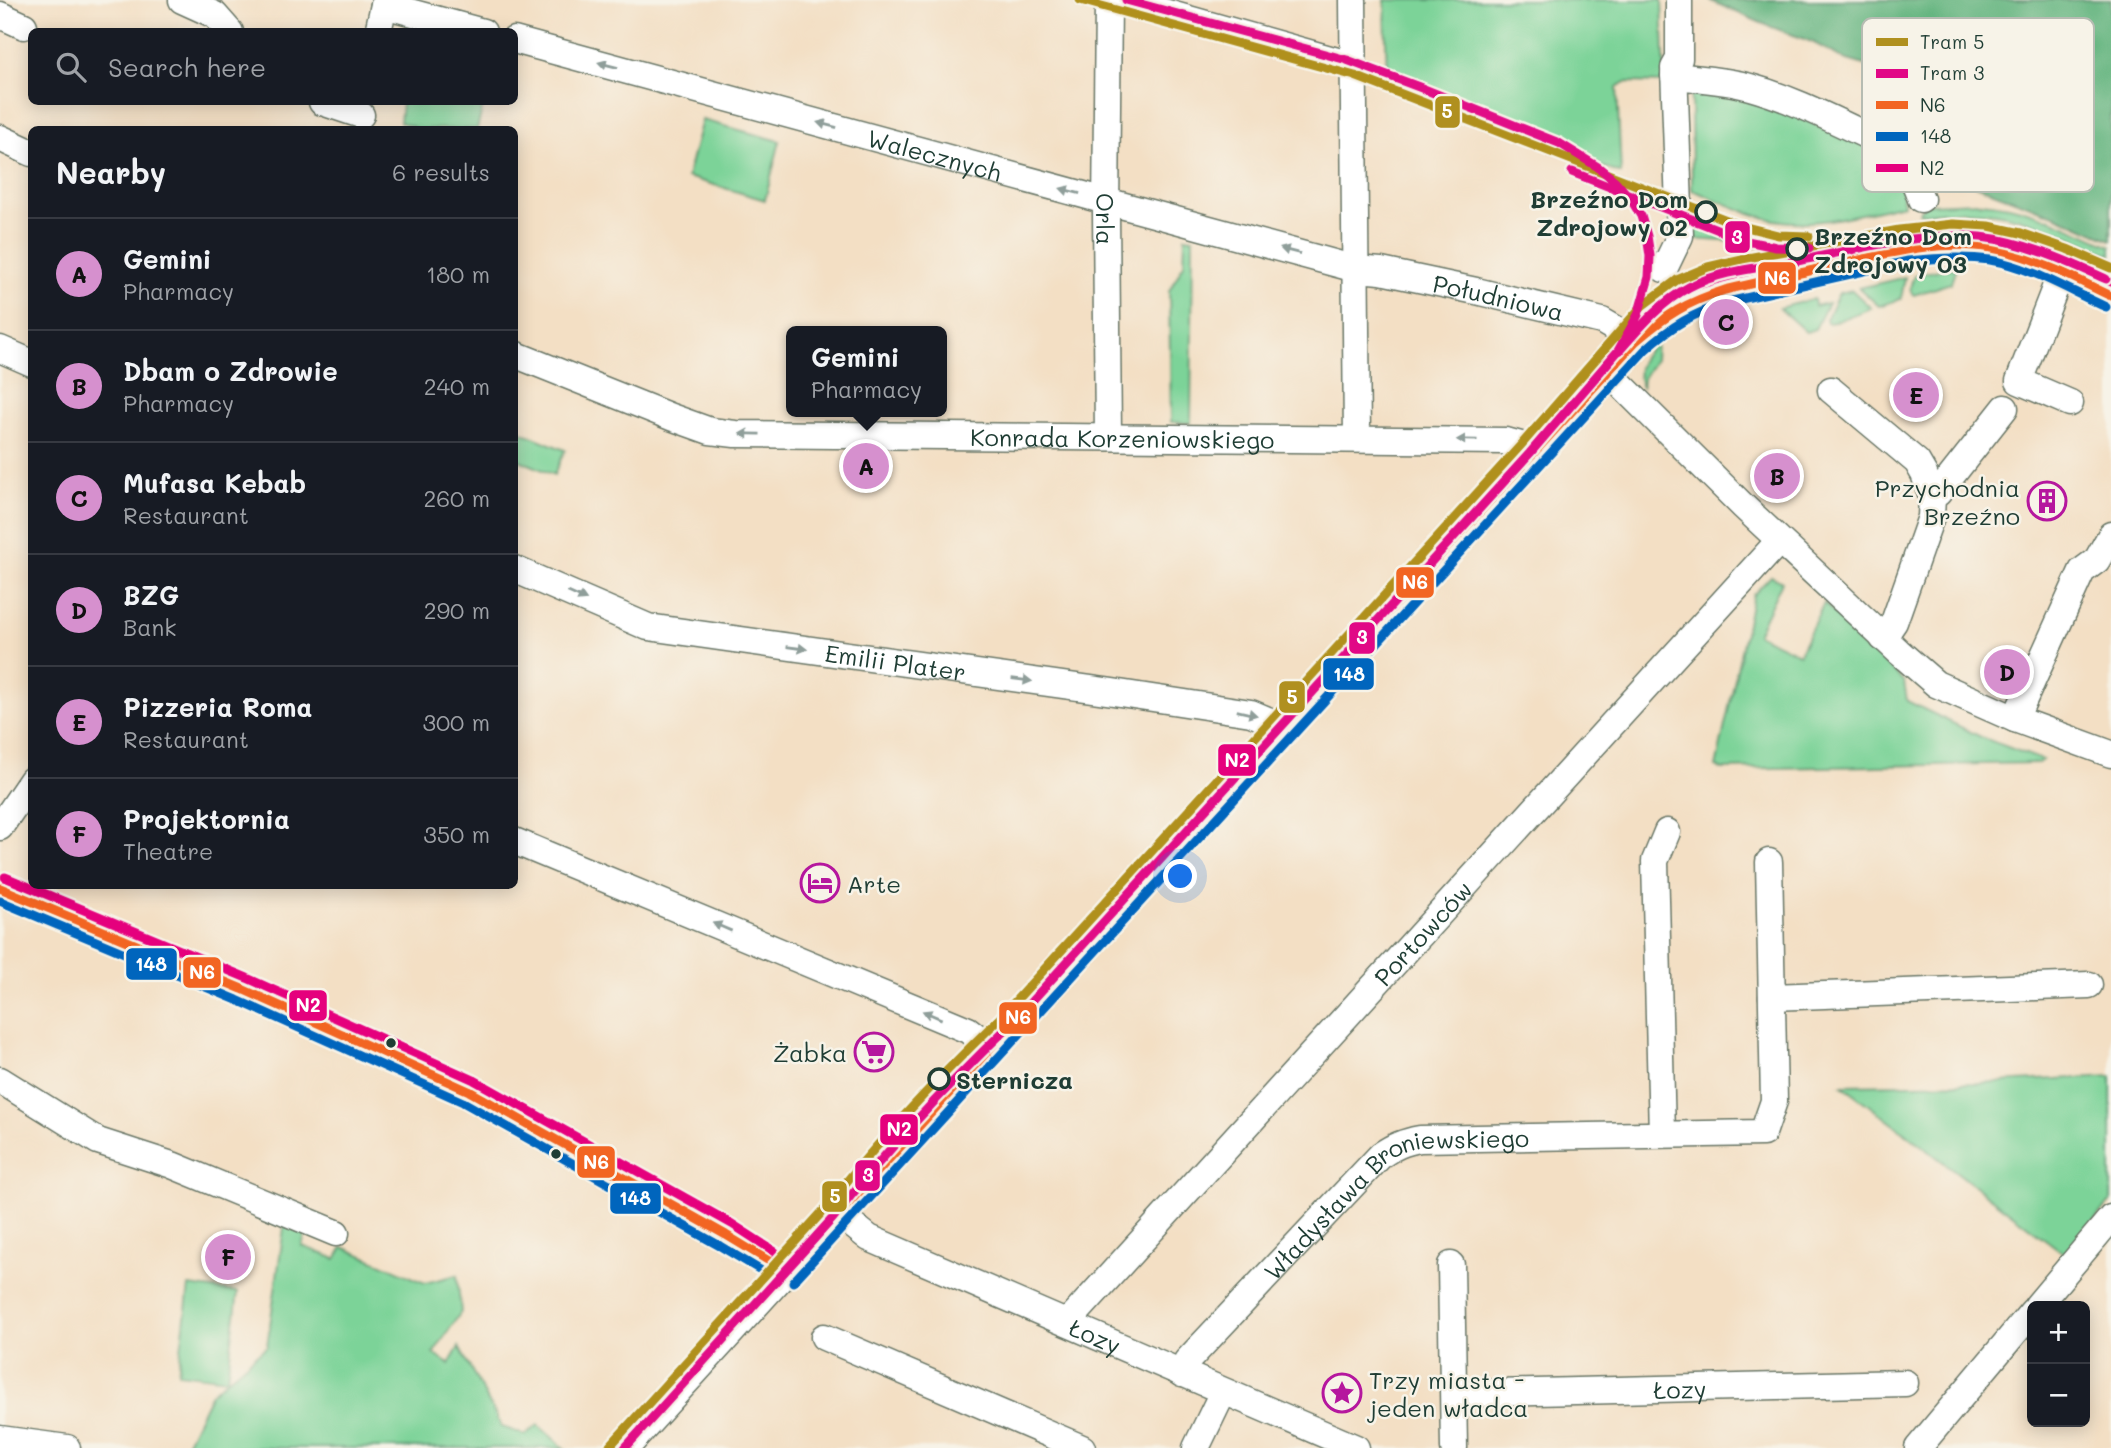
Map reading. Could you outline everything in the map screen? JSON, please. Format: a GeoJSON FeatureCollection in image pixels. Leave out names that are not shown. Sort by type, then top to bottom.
{"type":"FeatureCollection","features":[{"type":"Feature","properties":{"kind":"street"},"geometry":{"type":"LineString","coordinates":[[181,0],[215,15],[226,28]]}},
{"type":"Feature","properties":{"kind":"street","name":"Orla"},"geometry":{"type":"LineString","coordinates":[[1108,0],[1108,437]]}},
{"type":"Feature","properties":{"kind":"street"},"geometry":{"type":"LineString","coordinates":[[1121,0],[1355,66]]}},
{"type":"Feature","properties":{"kind":"street"},"geometry":{"type":"LineString","coordinates":[[1353,0],[1357,439]]}},
{"type":"Feature","properties":{"kind":"street"},"geometry":{"type":"LineString","coordinates":[[1664,269],[1680,236],[1674,72],[1668,59],[1667,0]]}},
{"type":"Feature","properties":{"kind":"street"},"geometry":{"type":"LineString","coordinates":[[1674,72],[1679,59],[1679,0]]}},
{"type":"Feature","properties":{"kind":"street"},"geometry":{"type":"LineString","coordinates":[[379,28],[384,2],[470,28]]}},
{"type":"Feature","properties":{"kind":"street"},"geometry":{"type":"LineString","coordinates":[[0,15],[24,26]]}},
{"type":"Feature","properties":{"kind":"street","name":"Walecznych"},"geometry":{"type":"LineString","coordinates":[[518,41],[1356,269]]}},
{"type":"Feature","properties":{"kind":"street"},"geometry":{"type":"LineString","coordinates":[[1674,72],[1749,87],[1791,101],[1862,133]]}},
{"type":"Feature","properties":{"kind":"street"},"geometry":{"type":"LineString","coordinates":[[331,105],[361,115]]}},
{"type":"Feature","properties":{"kind":"street"},"geometry":{"type":"LineString","coordinates":[[0,138],[28,151]]}},
{"type":"Feature","properties":{"kind":"street"},"geometry":{"type":"LineString","coordinates":[[1918,192],[1921,199]]}},
{"type":"Feature","properties":{"kind":"street"},"geometry":{"type":"LineString","coordinates":[[626,1448],[1532,454],[1636,341],[1661,319],[1697,299],[1725,290],[1906,249],[1933,246],[1992,248],[2061,273],[2111,296]]}},
{"type":"Feature","properties":{"kind":"street","name":"Południowa"},"geometry":{"type":"LineString","coordinates":[[1356,269],[1381,271],[1593,318],[1636,341]]}},
{"type":"Feature","properties":{"kind":"street"},"geometry":{"type":"LineString","coordinates":[[2061,273],[2019,381],[2070,403]]}},
{"type":"Feature","properties":{"kind":"street"},"geometry":{"type":"LineString","coordinates":[[0,349],[28,360]]}},
{"type":"Feature","properties":{"kind":"street","name":"Konrada Korzeniowskiego"},"geometry":{"type":"LineString","coordinates":[[518,356],[710,431],[1506,441],[1521,445],[1532,454]]}},
{"type":"Feature","properties":{"kind":"street"},"geometry":{"type":"LineString","coordinates":[[1608,372],[1779,541],[1936,684],[2015,719],[2111,754]]}},
{"type":"Feature","properties":{"kind":"street"},"geometry":{"type":"LineString","coordinates":[[1831,390],[1917,462],[1932,497],[1931,517],[1913,570],[1894,622],[1883,638]]}},
{"type":"Feature","properties":{"kind":"street"},"geometry":{"type":"LineString","coordinates":[[1932,497],[1938,493],[2005,408]]}},
{"type":"Feature","properties":{"kind":"street"},"geometry":{"type":"LineString","coordinates":[[2015,719],[2082,571],[2097,561],[2111,535]]}},
{"type":"Feature","properties":{"kind":"street","name":"Portowców"},"geometry":{"type":"LineString","coordinates":[[1067,1323],[1779,541]]}},
{"type":"Feature","properties":{"kind":"street","name":"Emilii Plater"},"geometry":{"type":"LineString","coordinates":[[518,571],[648,627],[1251,713],[1284,727]]}},
{"type":"Feature","properties":{"kind":"street"},"geometry":{"type":"LineString","coordinates":[[0,827],[28,786]]}},
{"type":"Feature","properties":{"kind":"street"},"geometry":{"type":"LineString","coordinates":[[1662,1134],[1656,861],[1667,832]]}},
{"type":"Feature","properties":{"kind":"street"},"geometry":{"type":"LineString","coordinates":[[518,843],[968,1030],[991,1048]]}},
{"type":"Feature","properties":{"kind":"street","name":"Władysława Broniewskiego"},"geometry":{"type":"LineString","coordinates":[[1182,1374],[1187,1361],[1381,1156],[1405,1141],[1763,1133],[1774,1101],[1769,862]]}},
{"type":"Feature","properties":{"kind":"street"},"geometry":{"type":"LineString","coordinates":[[0,888],[242,989],[469,1091],[726,1235],[784,1274]]}},
{"type":"Feature","properties":{"kind":"street"},"geometry":{"type":"LineString","coordinates":[[1772,998],[2089,985]]}},
{"type":"Feature","properties":{"kind":"street"},"geometry":{"type":"LineString","coordinates":[[1,1085],[97,1141],[172,1165],[336,1233]]}},
{"type":"Feature","properties":{"kind":"street","name":"Łozy"},"geometry":{"type":"LineString","coordinates":[[839,1214],[869,1238],[1356,1448]]}},
{"type":"Feature","properties":{"kind":"street"},"geometry":{"type":"LineString","coordinates":[[2041,1301],[2108,1227]]}},
{"type":"Feature","properties":{"kind":"street"},"geometry":{"type":"LineString","coordinates":[[1451,1265],[1454,1448]]}},
{"type":"Feature","properties":{"kind":"street"},"geometry":{"type":"LineString","coordinates":[[1918,1448],[2027,1318]]}},
{"type":"Feature","properties":{"kind":"street"},"geometry":{"type":"LineString","coordinates":[[824,1337],[1082,1448]]}},
{"type":"Feature","properties":{"kind":"street","name":"Łozy"},"geometry":{"type":"LineString","coordinates":[[1454,1394],[1905,1384]]}},
{"type":"Feature","properties":{"kind":"street"},"geometry":{"type":"LineString","coordinates":[[1196,1448],[1223,1392]]}},
{"type":"Feature","properties":{"kind":"street"},"geometry":{"type":"LineString","coordinates":[[0,1439],[67,1448]]}},
{"type":"Feature","properties":{"kind":"green space"},"geometry":{"type":"Polygon","coordinates":[[[1385,0],[1662,0],[1665,83],[1626,82],[1617,87],[1621,174],[1387,83],[1385,0]]]}},
{"type":"Feature","properties":{"kind":"green space"},"geometry":{"type":"Polygon","coordinates":[[[1709,0],[2111,0],[2111,240],[1993,192],[2094,192],[2094,18],[1862,18],[1862,64],[1709,0]]]}},
{"type":"Feature","properties":{"kind":"green space"},"geometry":{"type":"Polygon","coordinates":[[[1691,84],[1725,88],[1862,143],[1862,192],[1901,192],[1904,204],[1823,221],[1791,222],[1754,215],[1692,190],[1691,84]]]}},
{"type":"Feature","properties":{"kind":"green space"},"geometry":{"type":"Polygon","coordinates":[[[402,105],[483,105],[478,126],[411,126],[400,122],[402,105]]]}},
{"type":"Feature","properties":{"kind":"green space"},"geometry":{"type":"Polygon","coordinates":[[[702,120],[780,141],[765,200],[687,177],[702,120]]]}},
{"type":"Feature","properties":{"kind":"green space"},"geometry":{"type":"Polygon","coordinates":[[[1979,202],[2014,207],[2063,224],[2111,246],[2111,255],[2019,218],[1973,211],[1919,213],[1920,209],[1928,204],[1979,202]]]}},
{"type":"Feature","properties":{"kind":"green space"},"geometry":{"type":"Polygon","coordinates":[[[1687,210],[1734,229],[1784,242],[1760,247],[1726,241],[1687,239],[1687,210]]]}},
{"type":"Feature","properties":{"kind":"green space"},"geometry":{"type":"Polygon","coordinates":[[[1944,227],[1995,230],[2046,244],[2111,272],[2111,285],[1919,236],[1918,229],[1944,227]]]}},
{"type":"Feature","properties":{"kind":"green space"},"geometry":{"type":"Polygon","coordinates":[[[1185,237],[1193,238],[1191,423],[1171,422],[1169,291],[1184,264],[1185,237]]]}},
{"type":"Feature","properties":{"kind":"green space"},"geometry":{"type":"Polygon","coordinates":[[[1956,268],[1951,283],[1914,295],[1912,293],[1914,275],[1956,268]]]}},
{"type":"Feature","properties":{"kind":"green space"},"geometry":{"type":"Polygon","coordinates":[[[1905,277],[1901,299],[1879,306],[1859,288],[1905,277]]]}},
{"type":"Feature","properties":{"kind":"green space"},"geometry":{"type":"Polygon","coordinates":[[[1852,290],[1871,308],[1827,323],[1826,319],[1839,293],[1852,290]]]}},
{"type":"Feature","properties":{"kind":"green space"},"geometry":{"type":"Polygon","coordinates":[[[1814,299],[1815,306],[1828,303],[1815,329],[1806,332],[1779,308],[1814,299]]]}},
{"type":"Feature","properties":{"kind":"green space"},"geometry":{"type":"Polygon","coordinates":[[[1656,342],[1655,360],[1643,378],[1642,387],[1638,374],[1640,363],[1656,342]]]}},
{"type":"Feature","properties":{"kind":"green space"},"geometry":{"type":"Polygon","coordinates":[[[518,431],[565,450],[554,475],[518,459],[518,431]]]}},
{"type":"Feature","properties":{"kind":"green space"},"geometry":{"type":"Polygon","coordinates":[[[1771,576],[1782,582],[1757,634],[1799,654],[1824,603],[1904,682],[1907,701],[1981,737],[2042,760],[2038,763],[1716,767],[1753,595],[1771,576]]]}},
{"type":"Feature","properties":{"kind":"green space"},"geometry":{"type":"Polygon","coordinates":[[[2111,1076],[2111,1201],[2066,1255],[1842,1085],[1979,1083],[2111,1076]]]}},
{"type":"Feature","properties":{"kind":"green space"},"geometry":{"type":"Polygon","coordinates":[[[285,1221],[307,1229],[302,1246],[336,1259],[343,1247],[425,1283],[457,1275],[461,1312],[433,1354],[449,1364],[459,1347],[502,1427],[525,1435],[538,1425],[564,1448],[184,1448],[211,1393],[267,1346],[285,1221]]]}},
{"type":"Feature","properties":{"kind":"green space"},"geometry":{"type":"Polygon","coordinates":[[[189,1286],[238,1292],[227,1379],[178,1373],[189,1286]]]}},
{"type":"Feature","properties":{"kind":"tram line","name":"5"},"geometry":{"type":"LineString","coordinates":[[1080,0],[1355,76],[1742,226],[1778,235],[1809,236]]}},
{"type":"Feature","properties":{"kind":"tram line","name":"3"},"geometry":{"type":"LineString","coordinates":[[625,1448],[833,1218],[874,1167],[1009,1026],[1530,453],[1618,351],[1638,315],[1649,277],[1650,256],[1641,216],[1615,181],[1559,143],[1347,60],[1126,0]]}},
{"type":"Feature","properties":{"kind":"tram line","name":"3"},"geometry":{"type":"LineString","coordinates":[[1572,172],[1747,241],[1776,247],[1809,248]]}},
{"type":"Feature","properties":{"kind":"tram line","name":"5"},"geometry":{"type":"LineString","coordinates":[[608,1448],[824,1210],[886,1135],[1000,1018],[1521,445],[1642,306],[1677,280],[1708,267],[1899,230],[1953,224],[1989,226],[2021,233],[2111,268]]}},
{"type":"Feature","properties":{"kind":"tram line","name":"3"},"geometry":{"type":"LineString","coordinates":[[1619,351],[1660,308],[1679,293],[1702,281],[1742,270],[1911,239],[1958,236],[2013,243],[2045,253],[2106,279]]}},
{"type":"Feature","properties":{"kind":"transit line","name":"N2"},"geometry":{"type":"LineString","coordinates":[[34,889],[247,978],[474,1080],[732,1224],[783,1257],[1627,333],[1658,307],[1693,287],[1729,276],[1865,245],[1941,233],[1992,236],[2023,243],[2111,282]]}},
{"type":"Feature","properties":{"kind":"transit line","name":"N6"},"geometry":{"type":"LineString","coordinates":[[784,1274],[1636,341],[1657,324],[1699,299],[1725,290],[1935,246],[1992,248],[2023,256],[2111,296]]}},
{"type":"Feature","properties":{"kind":"transit line","name":"148"},"geometry":{"type":"LineString","coordinates":[[793,1282],[1645,350],[1664,334],[1694,316],[1728,302],[1908,261],[1939,258],[1980,259],[2005,263],[2035,273],[2106,307]]}},
{"type":"Feature","properties":{"kind":"transit line","name":"N2"},"geometry":{"type":"LineString","coordinates":[[5,877],[28,887]]}},
{"type":"Feature","properties":{"kind":"transit line","name":"N6"},"geometry":{"type":"LineString","coordinates":[[0,888],[242,989],[469,1091],[726,1235],[769,1261],[784,1274]]}},
{"type":"Feature","properties":{"kind":"transit line","name":"148"},"geometry":{"type":"LineString","coordinates":[[0,901],[237,1000],[463,1102],[720,1246],[762,1271],[776,1283]]}},
{"type":"Feature","properties":{"kind":"place","name":"Brzeźno Dom Zdrojowy 02"},"geometry":{"type":"Point","coordinates":[1706,212]}},
{"type":"Feature","properties":{"kind":"place","name":"Brzeźno Dom Zdrojowy 03"},"geometry":{"type":"Point","coordinates":[1797,249]}},
{"type":"Feature","properties":{"kind":"place","name":"Mufasa Kebab"},"geometry":{"type":"Point","coordinates":[1726,322]}},
{"type":"Feature","properties":{"kind":"place","name":"Pizzeria Roma"},"geometry":{"type":"Point","coordinates":[1916,395]}},
{"type":"Feature","properties":{"kind":"place","name":"Gemini"},"geometry":{"type":"Point","coordinates":[866,466]}},
{"type":"Feature","properties":{"kind":"place","name":"Dbam o Zdrowie"},"geometry":{"type":"Point","coordinates":[1777,476]}},
{"type":"Feature","properties":{"kind":"place","name":"Przychodnia Brzeźno"},"geometry":{"type":"Point","coordinates":[2047,501]}},
{"type":"Feature","properties":{"kind":"place","name":"BZG"},"geometry":{"type":"Point","coordinates":[2007,672]}},
{"type":"Feature","properties":{"kind":"place","name":"Arte"},"geometry":{"type":"Point","coordinates":[820,883]}},
{"type":"Feature","properties":{"kind":"place","name":"Żabka"},"geometry":{"type":"Point","coordinates":[874,1052]}},
{"type":"Feature","properties":{"kind":"place","name":"Sternicza"},"geometry":{"type":"Point","coordinates":[939,1079]}},
{"type":"Feature","properties":{"kind":"place","name":"Projektornia"},"geometry":{"type":"Point","coordinates":[228,1257]}},
{"type":"Feature","properties":{"kind":"place","name":"Trzy miasta - jeden władca"},"geometry":{"type":"Point","coordinates":[1342,1393]}}]}
